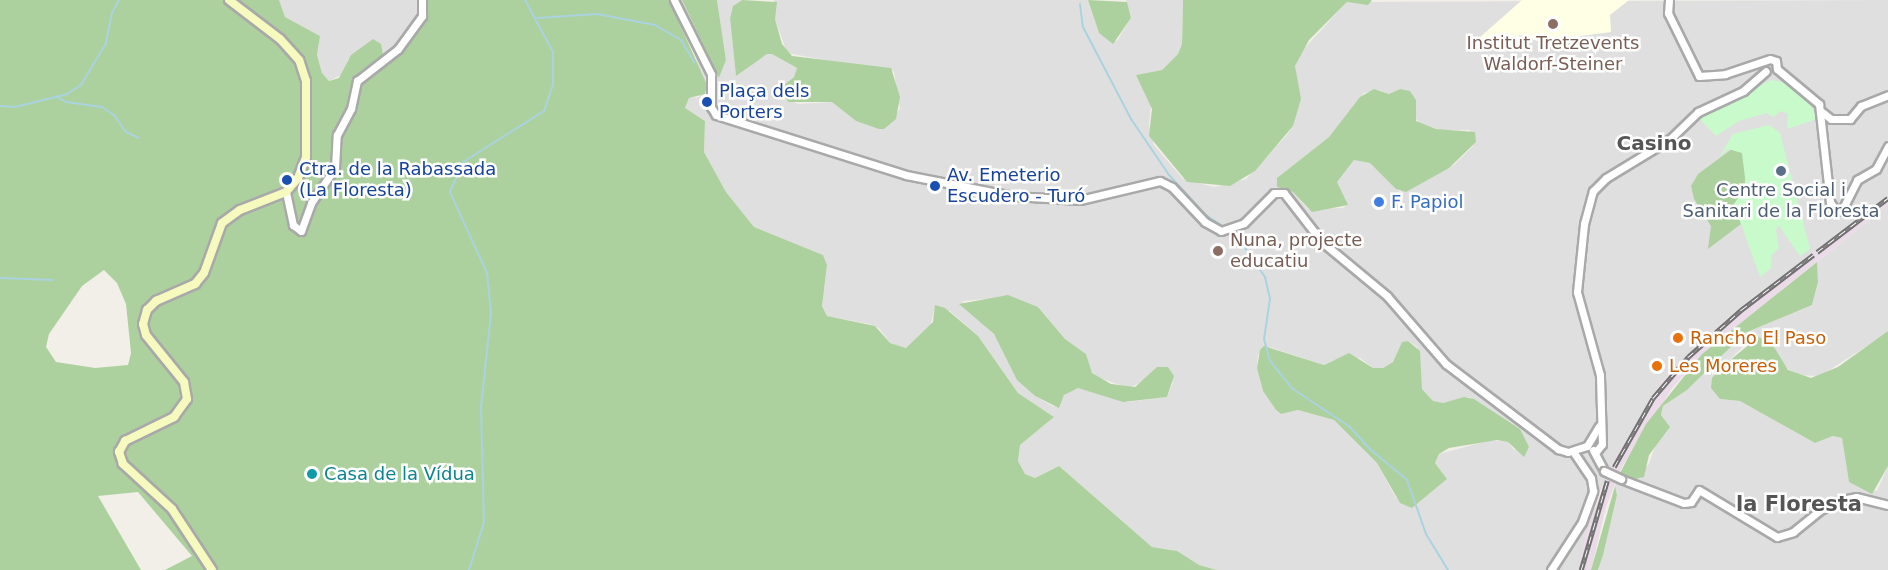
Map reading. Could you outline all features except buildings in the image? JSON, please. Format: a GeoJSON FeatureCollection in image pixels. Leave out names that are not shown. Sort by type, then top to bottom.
{"type":"FeatureCollection","features":[{"type":"Feature","properties":{"kind":"main road"},"geometry":{"type":"LineString","coordinates":[[212,570],[172,510],[128,470],[119,457],[125,441],[174,417],[187,399],[184,382],[150,340],[143,320],[156,302],[184,292],[199,279],[220,226],[227,218],[286,192],[297,181],[306,157],[303,68],[280,39],[229,0]]}},
{"type":"Feature","properties":{"kind":"street"},"geometry":{"type":"LineString","coordinates":[[286,192],[293,225],[301,231],[311,203],[335,168],[336,139],[351,109],[357,81],[398,49],[422,16],[422,0]]}},
{"type":"Feature","properties":{"kind":"street"},"geometry":{"type":"LineString","coordinates":[[674,0],[708,66],[713,84],[711,107],[716,115],[906,174],[961,188],[1013,196],[1080,200],[1160,181],[1172,187],[1205,222],[1229,231],[1271,195],[1284,193],[1322,242],[1387,296],[1446,364],[1569,452],[1591,478],[1593,491],[1582,522],[1551,570]]}},
{"type":"Feature","properties":{"kind":"street"},"geometry":{"type":"LineString","coordinates":[[1669,0],[1668,13],[1699,76],[1725,74],[1765,61],[1776,61],[1777,69],[1819,104],[1822,112],[1830,202],[1836,211],[1842,210],[1857,180],[1875,169],[1888,146]]}},
{"type":"Feature","properties":{"kind":"street"},"geometry":{"type":"LineString","coordinates":[[1765,61],[1766,71]]}},
{"type":"Feature","properties":{"kind":"street"},"geometry":{"type":"LineString","coordinates":[[1595,453],[1602,446],[1598,361],[1577,292],[1584,224],[1593,191],[1606,178],[1670,139],[1698,112],[1743,91],[1766,71],[1777,69]]}},
{"type":"Feature","properties":{"kind":"street"},"geometry":{"type":"LineString","coordinates":[[1822,112],[1831,119],[1850,119],[1861,106],[1888,95]]}},
{"type":"Feature","properties":{"kind":"street"},"geometry":{"type":"LineString","coordinates":[[1569,452],[1587,446],[1600,424]]}},
{"type":"Feature","properties":{"kind":"street"},"geometry":{"type":"LineString","coordinates":[[1587,446],[1595,453],[1604,471],[1684,503],[1691,502],[1699,490],[1777,537],[1793,532],[1831,503],[1856,497],[1888,505]]}},
{"type":"Feature","properties":{"kind":"shaded area"},"geometry":{"type":"Polygon","coordinates":[[[279,0],[426,0],[427,9],[419,29],[396,55],[384,59],[382,49],[348,59],[343,74],[329,81],[322,73],[317,55],[320,36],[285,17],[279,0]]]}},
{"type":"Feature","properties":{"kind":"shaded area"},"geometry":{"type":"Polygon","coordinates":[[[669,0],[682,0],[719,78],[726,60],[717,0],[742,0],[733,6],[730,18],[736,75],[767,54],[772,54],[797,68],[794,77],[777,91],[784,99],[799,104],[833,102],[856,121],[884,129],[900,109],[894,72],[885,67],[868,68],[787,53],[775,19],[774,0],[1088,0],[1099,33],[1117,41],[1131,18],[1126,0],[1183,0],[1182,44],[1178,54],[1162,70],[1136,75],[1151,104],[1149,125],[1154,145],[1183,179],[1214,187],[1246,179],[1286,136],[1293,126],[1295,66],[1300,53],[1347,2],[1888,0],[1888,196],[1724,321],[1662,381],[1599,493],[1579,570],[1217,570],[1199,565],[1172,550],[1152,547],[1059,466],[1035,478],[1025,474],[1018,461],[1020,445],[1054,417],[1018,393],[978,336],[950,311],[934,311],[930,327],[906,348],[890,343],[879,328],[827,316],[822,306],[827,265],[823,255],[754,227],[726,192],[704,152],[705,121],[685,108],[689,98],[700,97],[696,58],[669,0]],[[1400,89],[1389,94],[1379,90],[1364,93],[1329,137],[1282,174],[1277,187],[1293,192],[1308,209],[1343,208],[1347,205],[1337,182],[1354,160],[1370,163],[1400,192],[1454,165],[1473,146],[1470,130],[1441,130],[1420,124],[1414,116],[1416,100],[1400,89]],[[998,298],[962,301],[997,338],[1015,375],[1035,396],[1054,407],[1068,391],[1078,388],[1128,402],[1167,397],[1173,382],[1143,381],[1129,388],[1097,377],[1089,369],[1086,354],[1065,339],[1038,307],[998,298]],[[1408,341],[1402,342],[1393,362],[1383,368],[1373,368],[1360,358],[1333,360],[1324,365],[1269,347],[1258,355],[1257,368],[1263,391],[1276,410],[1281,414],[1298,410],[1334,420],[1377,463],[1396,498],[1412,508],[1447,479],[1435,463],[1439,454],[1491,440],[1508,442],[1515,451],[1520,429],[1469,397],[1438,404],[1433,401],[1422,389],[1417,347],[1408,341]]]}},
{"type":"Feature","properties":{"kind":"shaded area","name":"Institut Tretzevents Waldorf-Steiner"},"geometry":{"type":"Polygon","coordinates":[[[1522,0],[1629,0],[1610,15],[1611,32],[1558,39],[1549,45],[1520,35],[1500,48],[1478,39],[1522,0]]]}},
{"type":"Feature","properties":{"kind":"shaded area"},"geometry":{"type":"Polygon","coordinates":[[[1888,196],[1888,205],[1702,354],[1671,390],[1622,467],[1606,507],[1591,570],[1579,570],[1585,535],[1612,464],[1662,381],[1724,321],[1888,196]]]}},
{"type":"Feature","properties":{"kind":"shaded area"},"geometry":{"type":"Polygon","coordinates":[[[1888,205],[1888,331],[1884,335],[1820,376],[1796,375],[1781,363],[1773,346],[1749,341],[1715,374],[1720,399],[1740,401],[1815,443],[1833,436],[1842,438],[1849,482],[1877,491],[1888,466],[1888,570],[1598,570],[1617,495],[1615,486],[1620,473],[1635,479],[1649,464],[1664,420],[1661,415],[1663,406],[1687,390],[1745,333],[1812,305],[1818,282],[1817,262],[1888,205]]]}},
{"type":"Feature","properties":{"kind":"green space"},"geometry":{"type":"Polygon","coordinates":[[[0,0],[279,0],[285,17],[320,36],[317,55],[322,73],[329,81],[339,78],[351,55],[373,39],[381,44],[384,59],[396,55],[422,23],[426,0],[669,0],[707,85],[705,94],[689,98],[685,108],[705,121],[704,152],[726,192],[754,227],[823,255],[827,265],[822,306],[827,316],[875,326],[890,343],[906,348],[933,322],[935,305],[945,308],[978,336],[1018,393],[1054,417],[1020,445],[1018,461],[1025,474],[1035,478],[1059,466],[1152,547],[1177,551],[1199,565],[1217,570],[165,570],[192,556],[138,492],[98,496],[141,570],[0,570],[0,0]],[[104,270],[82,286],[49,334],[46,347],[56,362],[95,368],[128,365],[131,353],[126,304],[117,283],[104,270]]]}},
{"type":"Feature","properties":{"kind":"green space"},"geometry":{"type":"Polygon","coordinates":[[[682,0],[717,0],[726,60],[719,78],[682,0]]]}},
{"type":"Feature","properties":{"kind":"green space"},"geometry":{"type":"Polygon","coordinates":[[[742,0],[777,2],[775,19],[782,44],[792,56],[891,68],[900,97],[896,119],[884,129],[879,129],[856,121],[832,102],[789,102],[777,91],[794,77],[797,68],[772,54],[767,54],[736,76],[730,18],[733,6],[742,0]]]}},
{"type":"Feature","properties":{"kind":"green space"},"geometry":{"type":"Polygon","coordinates":[[[1088,0],[1127,2],[1131,18],[1113,44],[1099,33],[1088,0]]]}},
{"type":"Feature","properties":{"kind":"green space"},"geometry":{"type":"Polygon","coordinates":[[[1183,0],[1372,0],[1368,5],[1347,2],[1309,40],[1295,66],[1301,99],[1293,126],[1255,171],[1230,186],[1187,182],[1149,136],[1152,109],[1136,75],[1162,70],[1178,54],[1182,44],[1183,0]]]}},
{"type":"Feature","properties":{"kind":"green space"},"geometry":{"type":"Polygon","coordinates":[[[1771,80],[1786,83],[1810,103],[1817,119],[1787,129],[1788,114],[1781,111],[1773,117],[1767,113],[1739,121],[1716,136],[1698,117],[1771,80]]]}},
{"type":"Feature","properties":{"kind":"green space"},"geometry":{"type":"Polygon","coordinates":[[[1374,89],[1389,94],[1400,89],[1410,91],[1416,100],[1416,121],[1436,129],[1475,132],[1476,142],[1449,168],[1406,192],[1396,189],[1370,163],[1354,160],[1337,182],[1348,205],[1312,212],[1293,192],[1277,187],[1277,178],[1329,137],[1360,97],[1374,89]]]}},
{"type":"Feature","properties":{"kind":"green space"},"geometry":{"type":"Polygon","coordinates":[[[1769,125],[1780,133],[1810,249],[1800,256],[1779,226],[1776,230],[1779,248],[1772,255],[1771,268],[1760,277],[1734,204],[1746,186],[1742,153],[1728,149],[1719,158],[1733,134],[1769,125]]]}},
{"type":"Feature","properties":{"kind":"green space"},"geometry":{"type":"Polygon","coordinates":[[[1732,149],[1742,153],[1746,168],[1744,193],[1734,204],[1741,224],[1708,249],[1711,226],[1694,199],[1691,186],[1698,174],[1732,149]]]}},
{"type":"Feature","properties":{"kind":"green space"},"geometry":{"type":"Polygon","coordinates":[[[1817,262],[1818,282],[1812,305],[1745,333],[1687,390],[1663,406],[1661,415],[1670,427],[1649,455],[1644,477],[1635,479],[1620,473],[1646,424],[1702,354],[1817,262]]]}},
{"type":"Feature","properties":{"kind":"green space"},"geometry":{"type":"Polygon","coordinates":[[[1008,295],[1038,307],[1065,339],[1086,354],[1092,373],[1111,384],[1135,387],[1157,367],[1168,367],[1174,376],[1167,397],[1123,402],[1078,388],[1064,395],[1059,408],[1035,396],[1017,380],[994,334],[959,304],[1008,295]]]}},
{"type":"Feature","properties":{"kind":"green space"},"geometry":{"type":"Polygon","coordinates":[[[1888,331],[1888,466],[1872,494],[1849,482],[1842,438],[1833,436],[1815,443],[1740,401],[1720,399],[1711,388],[1712,378],[1722,367],[1758,337],[1771,342],[1788,370],[1811,378],[1838,367],[1888,331]]]}},
{"type":"Feature","properties":{"kind":"green space"},"geometry":{"type":"Polygon","coordinates":[[[1408,341],[1420,351],[1422,389],[1433,401],[1443,403],[1464,397],[1474,399],[1520,429],[1529,447],[1524,457],[1508,442],[1497,440],[1449,448],[1439,454],[1435,463],[1447,479],[1412,508],[1400,503],[1377,463],[1334,420],[1298,410],[1281,414],[1276,410],[1263,391],[1257,368],[1260,350],[1264,346],[1324,365],[1349,353],[1373,368],[1383,368],[1393,362],[1402,342],[1408,341]]]}},
{"type":"Feature","properties":{"kind":"green space"},"geometry":{"type":"Polygon","coordinates":[[[1615,486],[1617,495],[1603,555],[1598,570],[1591,570],[1615,486]]]}},
{"type":"Feature","properties":{"kind":"waterway"},"geometry":{"type":"LineString","coordinates":[[0,106],[15,107],[67,94],[81,85],[106,43],[112,13],[119,0]]}},
{"type":"Feature","properties":{"kind":"waterway"},"geometry":{"type":"LineString","coordinates":[[469,570],[484,522],[481,407],[491,313],[487,273],[450,192],[463,162],[544,111],[553,85],[553,52],[525,0]]}},
{"type":"Feature","properties":{"kind":"waterway"},"geometry":{"type":"LineString","coordinates":[[1080,4],[1083,27],[1131,119],[1169,175],[1206,215],[1237,236],[1265,277],[1270,299],[1264,339],[1270,361],[1293,389],[1350,427],[1371,450],[1407,480],[1426,534],[1448,570]]}},
{"type":"Feature","properties":{"kind":"waterway"},"geometry":{"type":"LineString","coordinates":[[537,18],[597,14],[655,25],[681,40],[694,62]]}},
{"type":"Feature","properties":{"kind":"waterway"},"geometry":{"type":"LineString","coordinates":[[57,97],[66,102],[102,107],[114,115],[126,132],[139,138]]}},
{"type":"Feature","properties":{"kind":"waterway"},"geometry":{"type":"LineString","coordinates":[[0,278],[53,280]]}},
{"type":"Feature","properties":{"kind":"railway"},"geometry":{"type":"LineString","coordinates":[[1817,252],[1888,198]]}},
{"type":"Feature","properties":{"kind":"railway"},"geometry":{"type":"LineString","coordinates":[[1614,467],[1653,398],[1688,357],[1741,310],[1813,255]]}},
{"type":"Feature","properties":{"kind":"railway"},"geometry":{"type":"LineString","coordinates":[[1581,570],[1607,481]]}},
{"type":"Feature","properties":{"kind":"place","name":"Institut Tretzevents Waldorf-Steiner"},"geometry":{"type":"Point","coordinates":[1553,24]}},
{"type":"Feature","properties":{"kind":"place","name":"Plaça dels Porters"},"geometry":{"type":"Point","coordinates":[707,102]}},
{"type":"Feature","properties":{"kind":"place","name":"Centre Social i Sanitari de la Floresta"},"geometry":{"type":"Point","coordinates":[1781,171]}},
{"type":"Feature","properties":{"kind":"place","name":"Ctra. de la Rabassada (La Floresta)"},"geometry":{"type":"Point","coordinates":[287,180]}},
{"type":"Feature","properties":{"kind":"place","name":"Av. Emeterio Escudero - Turó"},"geometry":{"type":"Point","coordinates":[935,186]}},
{"type":"Feature","properties":{"kind":"place","name":"F. Papiol"},"geometry":{"type":"Point","coordinates":[1379,202]}},
{"type":"Feature","properties":{"kind":"place","name":"Nuna, projecte educatiu"},"geometry":{"type":"Point","coordinates":[1218,251]}},
{"type":"Feature","properties":{"kind":"place","name":"Rancho El Paso"},"geometry":{"type":"Point","coordinates":[1678,338]}},
{"type":"Feature","properties":{"kind":"place","name":"Les Moreres"},"geometry":{"type":"Point","coordinates":[1657,366]}},
{"type":"Feature","properties":{"kind":"place","name":"Casa de la Vídua"},"geometry":{"type":"Point","coordinates":[312,474]}},
{"type":"Feature","properties":{"kind":"district","name":"Casino"},"geometry":{"type":"Point","coordinates":[1654,143]}},
{"type":"Feature","properties":{"kind":"district","name":"la Floresta"},"geometry":{"type":"Point","coordinates":[1799,504]}}]}
